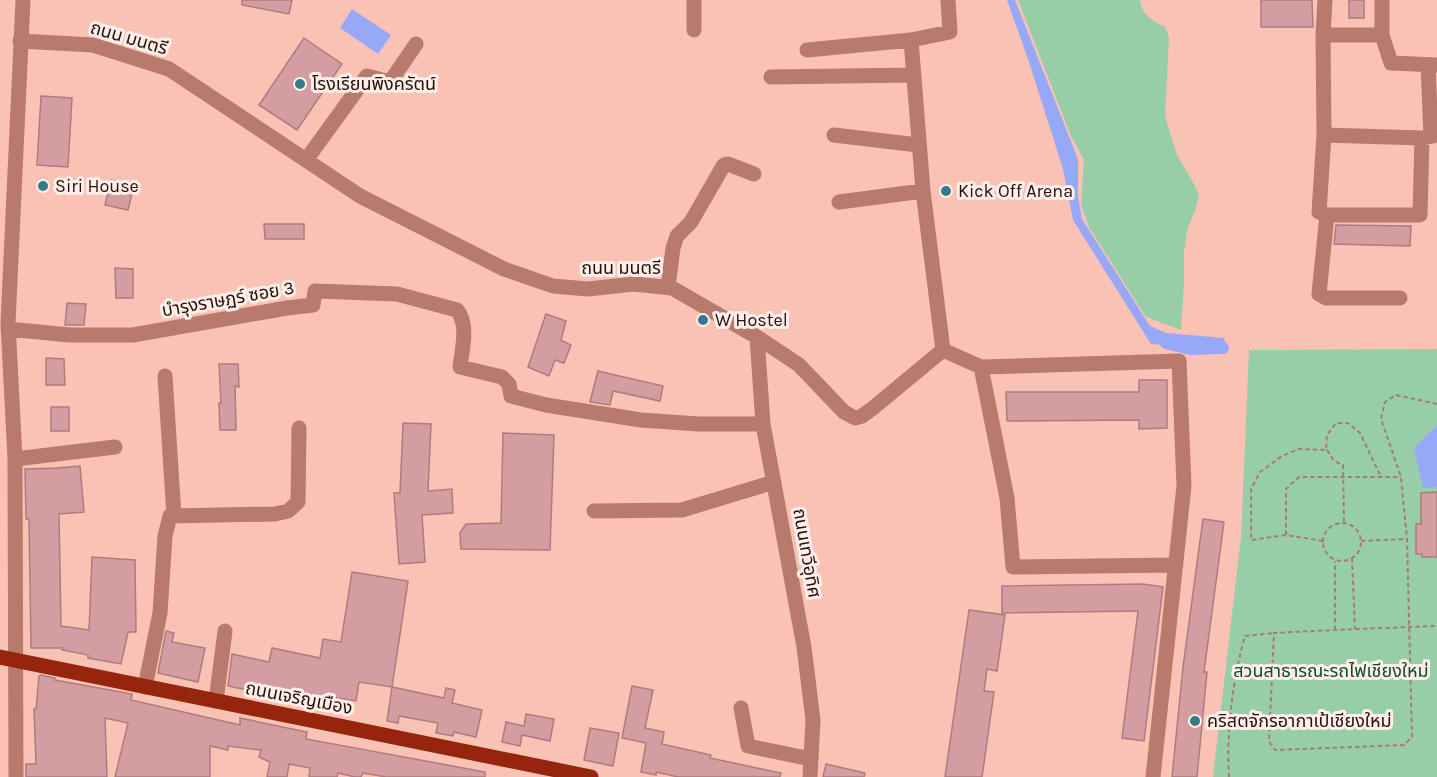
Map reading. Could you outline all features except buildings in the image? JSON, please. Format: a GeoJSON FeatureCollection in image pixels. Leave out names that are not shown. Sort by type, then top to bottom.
{"type":"FeatureCollection","features":[{"type":"Feature","properties":{"kind":"main road","name":"ถนนเจริญเมือง"},"geometry":{"type":"LineString","coordinates":[[0,657],[550,773],[591,777]]}},
{"type":"Feature","properties":{"kind":"street"},"geometry":{"type":"LineString","coordinates":[[16,777],[17,661],[7,480],[15,459],[8,329],[23,0]]}},
{"type":"Feature","properties":{"kind":"street"},"geometry":{"type":"LineString","coordinates":[[693,30],[694,0]]}},
{"type":"Feature","properties":{"kind":"street"},"geometry":{"type":"LineString","coordinates":[[807,50],[912,40],[950,32],[948,0]]}},
{"type":"Feature","properties":{"kind":"street"},"geometry":{"type":"LineString","coordinates":[[1325,0],[1324,135],[1318,212],[1327,215],[1420,215],[1430,136],[1433,65],[1391,63],[1382,35],[1382,0]]}},
{"type":"Feature","properties":{"kind":"street"},"geometry":{"type":"LineString","coordinates":[[1323,35],[1382,35]]}},
{"type":"Feature","properties":{"kind":"street"},"geometry":{"type":"LineString","coordinates":[[912,40],[918,145],[943,350],[981,367],[1179,361],[1184,486],[1153,777]]}},
{"type":"Feature","properties":{"kind":"street","name":"ถนน มนตรี"},"geometry":{"type":"LineString","coordinates":[[20,41],[93,45],[169,69],[360,196],[504,269],[553,286],[588,289],[634,284],[672,288],[757,337],[799,365],[844,412],[855,417],[862,416],[873,408],[943,350]]}},
{"type":"Feature","properties":{"kind":"street"},"geometry":{"type":"LineString","coordinates":[[306,160],[367,76],[390,82],[416,44]]}},
{"type":"Feature","properties":{"kind":"street"},"geometry":{"type":"LineString","coordinates":[[771,77],[914,75]]}},
{"type":"Feature","properties":{"kind":"street"},"geometry":{"type":"LineString","coordinates":[[834,135],[918,145]]}},
{"type":"Feature","properties":{"kind":"street"},"geometry":{"type":"LineString","coordinates":[[1324,135],[1430,136]]}},
{"type":"Feature","properties":{"kind":"street"},"geometry":{"type":"LineString","coordinates":[[668,287],[673,248],[677,236],[691,222],[724,165],[728,164],[754,174]]}},
{"type":"Feature","properties":{"kind":"street"},"geometry":{"type":"LineString","coordinates":[[838,202],[923,191]]}},
{"type":"Feature","properties":{"kind":"street"},"geometry":{"type":"LineString","coordinates":[[1327,215],[1318,294],[1326,298],[1400,298]]}},
{"type":"Feature","properties":{"kind":"street","name":"บำรุงราษฏร์ ซอย 3"},"geometry":{"type":"LineString","coordinates":[[8,329],[69,335],[133,335],[313,305],[315,291],[397,294],[457,310],[464,323],[460,367],[502,378],[509,384],[511,396],[546,405],[641,420],[698,424],[763,424]]}},
{"type":"Feature","properties":{"kind":"street","name":"ถนนเทวีอุทิศ"},"geometry":{"type":"LineString","coordinates":[[757,337],[763,424],[804,647],[813,720],[810,777]]}},
{"type":"Feature","properties":{"kind":"street"},"geometry":{"type":"LineString","coordinates":[[981,367],[1007,498],[1013,567],[1176,565]]}},
{"type":"Feature","properties":{"kind":"street"},"geometry":{"type":"LineString","coordinates":[[165,376],[174,516]]}},
{"type":"Feature","properties":{"kind":"street"},"geometry":{"type":"LineString","coordinates":[[145,687],[160,613],[165,536],[170,516],[275,514],[288,511],[298,502],[298,428]]}},
{"type":"Feature","properties":{"kind":"street"},"geometry":{"type":"LineString","coordinates":[[15,459],[115,447]]}},
{"type":"Feature","properties":{"kind":"street"},"geometry":{"type":"LineString","coordinates":[[594,511],[682,510],[774,482]]}},
{"type":"Feature","properties":{"kind":"street"},"geometry":{"type":"LineString","coordinates":[[216,701],[225,631]]}},
{"type":"Feature","properties":{"kind":"street"},"geometry":{"type":"LineString","coordinates":[[741,708],[748,746],[811,759]]}},
{"type":"Feature","properties":{"kind":"path"},"geometry":{"type":"LineString","coordinates":[[1274,633],[1269,741],[1275,750],[1404,744],[1412,737],[1407,539],[1401,477],[1381,419],[1385,402],[1396,395],[1437,404]]}},
{"type":"Feature","properties":{"kind":"path"},"geometry":{"type":"LineString","coordinates":[[1344,524],[1343,465],[1334,461],[1326,450],[1327,435],[1336,423],[1348,423],[1360,433],[1381,477]]}},
{"type":"Feature","properties":{"kind":"path"},"geometry":{"type":"LineString","coordinates":[[1323,541],[1286,535],[1251,540],[1251,489],[1260,472],[1282,456],[1299,450],[1326,450]]}},
{"type":"Feature","properties":{"kind":"path"},"geometry":{"type":"LineString","coordinates":[[1286,535],[1286,489],[1299,477],[1401,477]]}},
{"type":"Feature","properties":{"kind":"path"},"geometry":{"type":"LineString","coordinates":[[1344,524],[1353,526],[1358,531],[1361,541],[1360,549],[1347,561],[1335,561],[1326,553],[1323,541],[1328,529],[1334,525],[1344,524]]}},
{"type":"Feature","properties":{"kind":"path"},"geometry":{"type":"LineString","coordinates":[[1361,541],[1407,539]]}},
{"type":"Feature","properties":{"kind":"path"},"geometry":{"type":"LineString","coordinates":[[1352,558],[1355,630]]}},
{"type":"Feature","properties":{"kind":"path"},"geometry":{"type":"LineString","coordinates":[[1335,561],[1335,630]]}},
{"type":"Feature","properties":{"kind":"path"},"geometry":{"type":"LineString","coordinates":[[1229,777],[1229,728],[1239,657],[1245,636],[1437,627]]}},
{"type":"Feature","properties":{"kind":"green space"},"geometry":{"type":"Polygon","coordinates":[[[1018,0],[1140,0],[1145,14],[1165,27],[1169,37],[1165,116],[1177,155],[1199,196],[1187,230],[1181,330],[1146,317],[1089,227],[1081,204],[1084,160],[1071,136],[1018,0]]]}},
{"type":"Feature","properties":{"kind":"green space","name":"สวนสาธารณะรถไฟเชียงใหม่"},"geometry":{"type":"Polygon","coordinates":[[[1437,349],[1437,777],[1213,777],[1241,537],[1249,350],[1437,349]]]}},
{"type":"Feature","properties":{"kind":"water"},"geometry":{"type":"Polygon","coordinates":[[[1007,0],[1015,0],[1078,159],[1078,196],[1082,219],[1150,326],[1166,333],[1224,338],[1227,350],[1151,344],[1073,220],[1063,169],[1007,0]]]}},
{"type":"Feature","properties":{"kind":"water"},"geometry":{"type":"Polygon","coordinates":[[[352,9],[391,35],[378,54],[340,28],[352,9]]]}},
{"type":"Feature","properties":{"kind":"water"},"geometry":{"type":"Polygon","coordinates":[[[1437,425],[1437,487],[1423,488],[1414,448],[1437,425]]]}},
{"type":"Feature","properties":{"kind":"waterway"},"geometry":{"type":"LineString","coordinates":[[1166,343],[1190,349],[1223,348]]}},
{"type":"Feature","properties":{"kind":"place","name":"โรงเรียนพิงครัตน์"},"geometry":{"type":"Point","coordinates":[300,84]}},
{"type":"Feature","properties":{"kind":"place","name":"Siri House"},"geometry":{"type":"Point","coordinates":[43,186]}},
{"type":"Feature","properties":{"kind":"place","name":"Kick Off Arena"},"geometry":{"type":"Point","coordinates":[946,191]}},
{"type":"Feature","properties":{"kind":"place","name":"W Hostel"},"geometry":{"type":"Point","coordinates":[703,320]}},
{"type":"Feature","properties":{"kind":"place","name":"คริสตจักรอากาเป้เชียงใหม่"},"geometry":{"type":"Point","coordinates":[1195,721]}}]}
